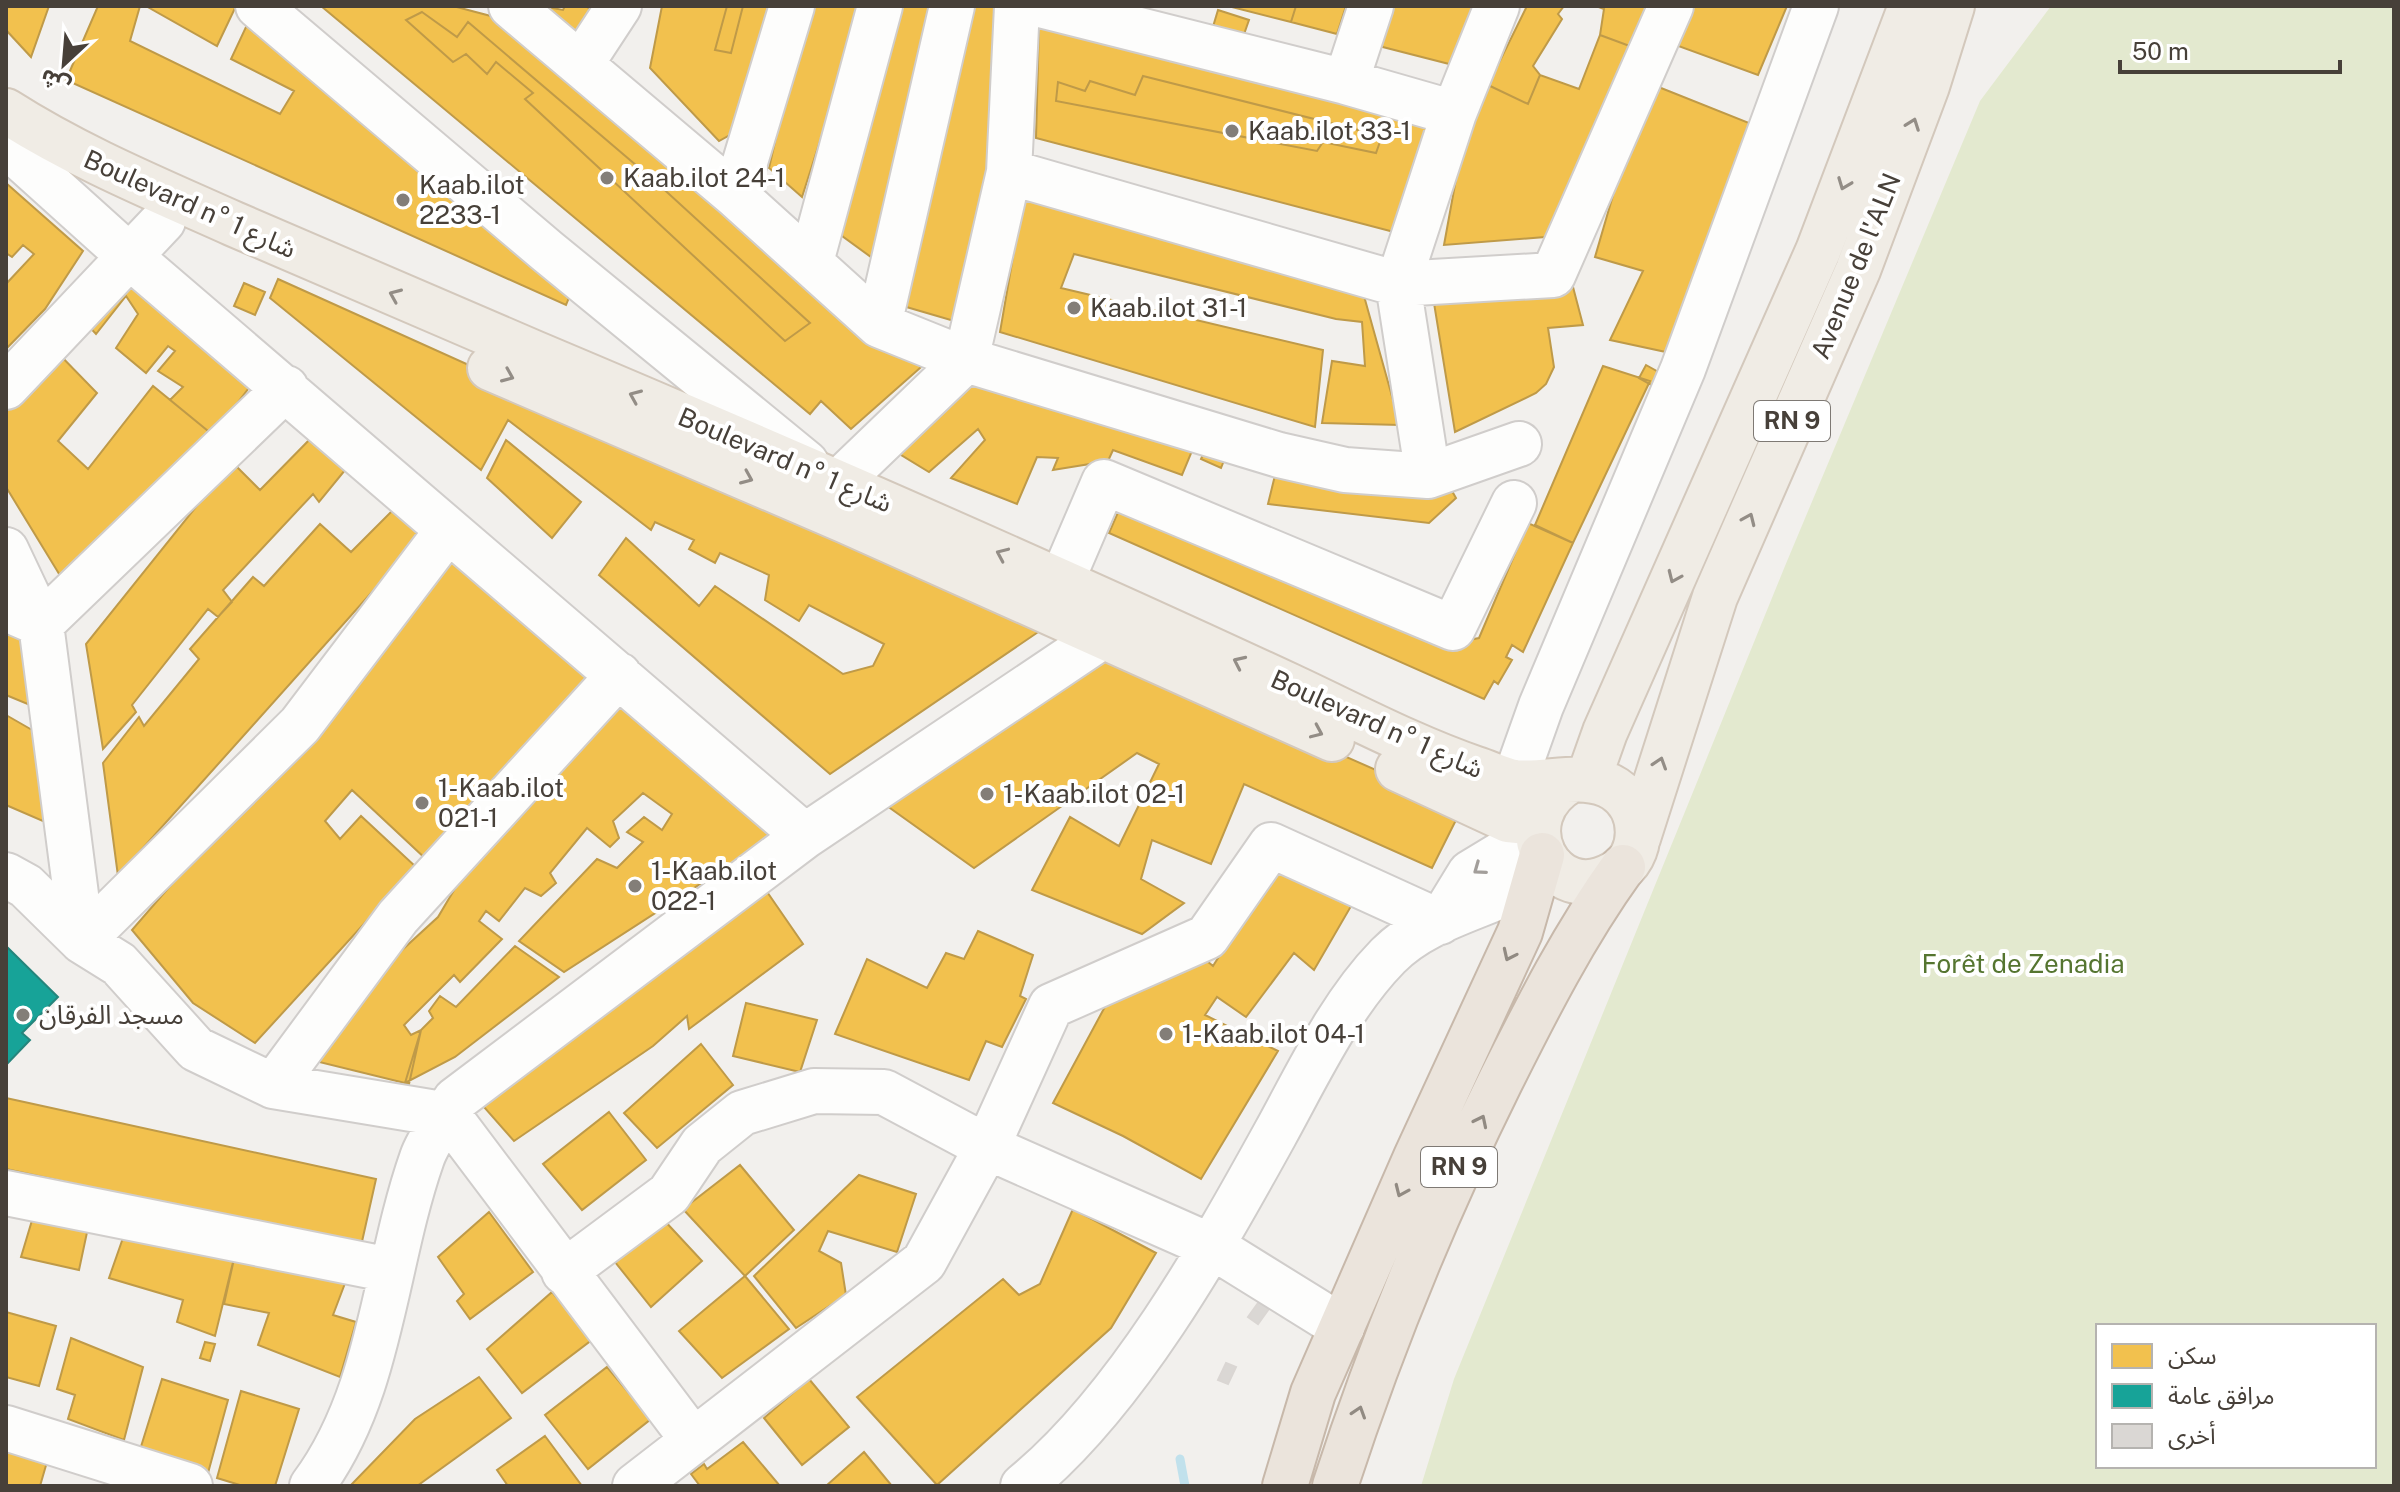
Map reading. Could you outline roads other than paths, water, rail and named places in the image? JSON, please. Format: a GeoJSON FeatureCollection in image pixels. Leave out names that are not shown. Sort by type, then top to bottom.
{"type":"FeatureCollection","features":[{"type":"Feature","properties":{"kind":"highway","name":"RN 9"},"geometry":{"type":"LineString","coordinates":[[1285,1486],[1313,1393],[1520,932],[1540,853]]}},
{"type":"Feature","properties":{"kind":"highway","name":"RN 9"},"geometry":{"type":"LineString","coordinates":[[1335,1486],[1377,1358],[1470,1142],[1571,945],[1631,853]]}},
{"type":"Feature","properties":{"kind":"main road"},"geometry":{"type":"LineString","coordinates":[[1580,780],[1605,732],[1818,251],[1911,6]]}},
{"type":"Feature","properties":{"kind":"main road","name":"Avenue de l'ALN"},"geometry":{"type":"LineString","coordinates":[[1631,853],[1715,597],[1858,270],[1927,86],[1952,6]]}},
{"type":"Feature","properties":{"kind":"main road","name":"Boulevard n° شارع 1"},"geometry":{"type":"LineString","coordinates":[[6,111],[77,154],[398,296],[828,477],[1062,580],[1444,758],[1514,782],[1580,780]]}},
{"type":"Feature","properties":{"kind":"main road","name":"Boulevard n° شارع 1"},"geometry":{"type":"LineString","coordinates":[[6,144],[163,221],[400,329],[1103,636],[1508,820],[1540,853]]}},
{"type":"Feature","properties":{"kind":"main road"},"geometry":{"type":"LineString","coordinates":[[1580,780],[1605,783],[1626,798],[1638,821],[1631,853],[1595,881],[1565,877],[1540,853],[1544,802],[1556,789],[1580,780]]}},
{"type":"Feature","properties":{"kind":"street"},"geometry":{"type":"LineString","coordinates":[[258,6],[547,251],[828,477],[966,360],[1009,172],[1017,6]]}},
{"type":"Feature","properties":{"kind":"street"},"geometry":{"type":"LineString","coordinates":[[511,6],[735,195],[879,325],[966,360],[1279,455],[1345,470],[1428,476],[1519,444]]}},
{"type":"Feature","properties":{"kind":"street"},"geometry":{"type":"LineString","coordinates":[[581,64],[619,6]]}},
{"type":"Feature","properties":{"kind":"street"},"geometry":{"type":"LineString","coordinates":[[735,195],[792,6]]}},
{"type":"Feature","properties":{"kind":"street"},"geometry":{"type":"LineString","coordinates":[[811,262],[880,6]]}},
{"type":"Feature","properties":{"kind":"street"},"geometry":{"type":"LineString","coordinates":[[879,325],[952,6]]}},
{"type":"Feature","properties":{"kind":"street"},"geometry":{"type":"LineString","coordinates":[[1044,6],[1346,82],[1454,113]]}},
{"type":"Feature","properties":{"kind":"street"},"geometry":{"type":"LineString","coordinates":[[1346,82],[1371,6]]}},
{"type":"Feature","properties":{"kind":"street"},"geometry":{"type":"LineString","coordinates":[[1428,476],[1398,284],[1454,113],[1497,6]]}},
{"type":"Feature","properties":{"kind":"street"},"geometry":{"type":"LineString","coordinates":[[1009,172],[1398,284],[1553,275],[1671,6]]}},
{"type":"Feature","properties":{"kind":"street"},"geometry":{"type":"LineString","coordinates":[[1514,782],[1541,706],[1683,369],[1816,6]]}},
{"type":"Feature","properties":{"kind":"street"},"geometry":{"type":"LineString","coordinates":[[6,144],[128,255],[805,836]]}},
{"type":"Feature","properties":{"kind":"street"},"geometry":{"type":"LineString","coordinates":[[6,387],[163,221]]}},
{"type":"Feature","properties":{"kind":"street"},"geometry":{"type":"LineString","coordinates":[[24,616],[286,388]]}},
{"type":"Feature","properties":{"kind":"street"},"geometry":{"type":"LineString","coordinates":[[1062,580],[1104,482],[1453,628],[1514,503]]}},
{"type":"Feature","properties":{"kind":"street"},"geometry":{"type":"LineString","coordinates":[[82,941],[300,725],[448,530]]}},
{"type":"Feature","properties":{"kind":"street"},"geometry":{"type":"LineString","coordinates":[[6,550],[24,616],[82,941]]}},
{"type":"Feature","properties":{"kind":"street"},"geometry":{"type":"LineString","coordinates":[[312,1486],[330,1462],[360,1401],[390,1270],[423,1155],[455,1100],[805,836],[1103,636]]}},
{"type":"Feature","properties":{"kind":"street"},"geometry":{"type":"LineString","coordinates":[[273,1086],[398,917],[619,675]]}},
{"type":"Feature","properties":{"kind":"street"},"geometry":{"type":"LineString","coordinates":[[635,1486],[924,1262],[987,1147],[1051,1006],[1207,937],[1271,845],[1440,922]]}},
{"type":"Feature","properties":{"kind":"street"},"geometry":{"type":"LineString","coordinates":[[1023,1486],[1097,1412],[1213,1247],[1340,1020],[1389,955],[1540,853]]}},
{"type":"Feature","properties":{"kind":"street"},"geometry":{"type":"LineString","coordinates":[[6,875],[26,886],[82,941],[119,964],[196,1049],[273,1086],[448,1115],[693,1440]]}},
{"type":"Feature","properties":{"kind":"street"},"geometry":{"type":"LineString","coordinates":[[564,1272],[669,1194],[702,1145],[742,1113],[814,1091],[884,1092],[987,1147],[1213,1247],[1342,1327]]}},
{"type":"Feature","properties":{"kind":"street"},"geometry":{"type":"LineString","coordinates":[[6,1193],[390,1270]]}},
{"type":"Feature","properties":{"kind":"street"},"geometry":{"type":"LineString","coordinates":[[6,1428],[190,1486]]}},
{"type":"Feature","properties":{"kind":"waterway"},"geometry":{"type":"LineString","coordinates":[[1180,1459],[1185,1486]]}},
{"type":"Feature","properties":{"kind":"place","name":"Kaab.ilot 33-1"},"geometry":{"type":"Point","coordinates":[1232,131]}},
{"type":"Feature","properties":{"kind":"place","name":"Kaab.ilot 24-1"},"geometry":{"type":"Point","coordinates":[607,178]}},
{"type":"Feature","properties":{"kind":"place","name":"Kaab.ilot 2233-1"},"geometry":{"type":"Point","coordinates":[403,200]}},
{"type":"Feature","properties":{"kind":"place","name":"Kaab.ilot 31-1"},"geometry":{"type":"Point","coordinates":[1074,308]}},
{"type":"Feature","properties":{"kind":"place","name":"1-Kaab.ilot 02-1"},"geometry":{"type":"Point","coordinates":[987,794]}},
{"type":"Feature","properties":{"kind":"place","name":"1-Kaab.ilot 021-1"},"geometry":{"type":"Point","coordinates":[422,803]}},
{"type":"Feature","properties":{"kind":"place","name":"1-Kaab.ilot 022-1"},"geometry":{"type":"Point","coordinates":[635,886]}},
{"type":"Feature","properties":{"kind":"place","name":"مسجد الفرقان"},"geometry":{"type":"Point","coordinates":[23,1015]}},
{"type":"Feature","properties":{"kind":"place","name":"1-Kaab.ilot 04-1"},"geometry":{"type":"Point","coordinates":[1166,1034]}},
{"type":"Feature","properties":{"kind":"park label","name":"Forêt de Zenadia"},"geometry":{"type":"Point","coordinates":[2023,964]}}]}
